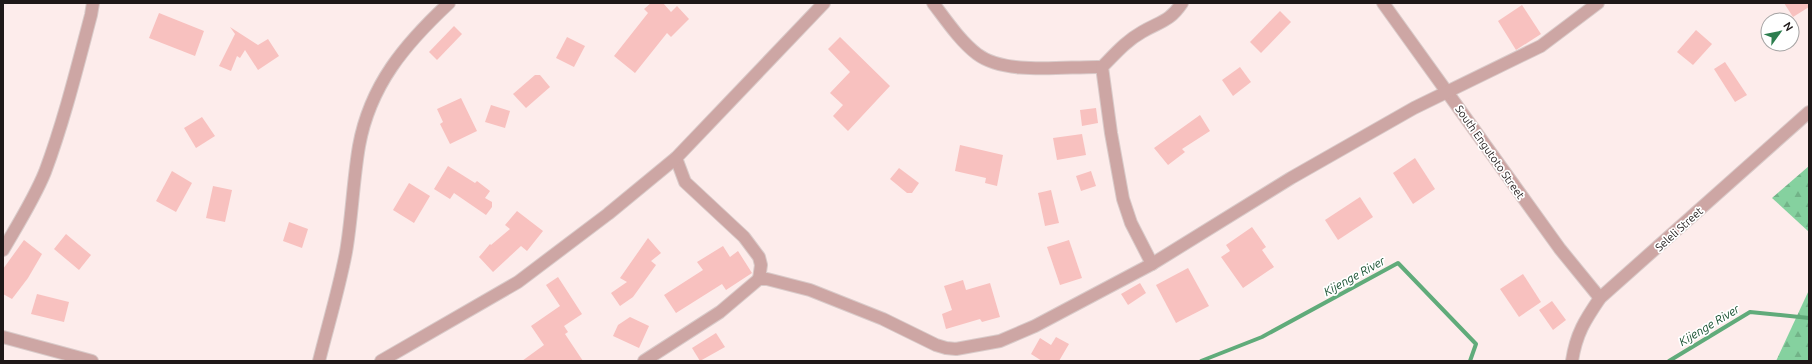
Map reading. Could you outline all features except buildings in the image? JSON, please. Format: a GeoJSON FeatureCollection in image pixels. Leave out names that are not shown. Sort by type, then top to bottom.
{"type":"FeatureCollection","features":[{"type":"Feature","properties":{"kind":"street"},"geometry":{"type":"LineString","coordinates":[[3,250],[29,205],[45,172],[62,121],[91,16],[93,3]]}},
{"type":"Feature","properties":{"kind":"street"},"geometry":{"type":"LineString","coordinates":[[319,361],[346,251],[360,145],[368,113],[386,75],[401,53],[420,30],[450,3]]}},
{"type":"Feature","properties":{"kind":"street"},"geometry":{"type":"LineString","coordinates":[[381,361],[518,282],[608,214],[676,158],[824,3]]}},
{"type":"Feature","properties":{"kind":"street"},"geometry":{"type":"LineString","coordinates":[[933,3],[971,48],[988,61],[998,64],[1034,68],[1074,66],[1102,67],[1126,43],[1142,32],[1174,15],[1182,3]]}},
{"type":"Feature","properties":{"kind":"street","name":"South Engutoto Street"},"geometry":{"type":"LineString","coordinates":[[1383,3],[1560,249],[1600,298]]}},
{"type":"Feature","properties":{"kind":"street"},"geometry":{"type":"LineString","coordinates":[[759,279],[778,280],[810,290],[883,319],[936,345],[956,349],[1000,341],[1036,326],[1152,264],[1291,178],[1414,108],[1541,46],[1598,3]]}},
{"type":"Feature","properties":{"kind":"street"},"geometry":{"type":"LineString","coordinates":[[1102,67],[1111,133],[1123,199],[1131,223],[1152,264]]}},
{"type":"Feature","properties":{"kind":"street","name":"Seleli Street"},"geometry":{"type":"LineString","coordinates":[[1572,361],[1574,345],[1581,326],[1600,298],[1809,112]]}},
{"type":"Feature","properties":{"kind":"street"},"geometry":{"type":"LineString","coordinates":[[644,361],[720,312],[759,279],[762,265],[759,257],[744,237],[685,182],[676,158]]}},
{"type":"Feature","properties":{"kind":"street"},"geometry":{"type":"LineString","coordinates":[[3,337],[92,361]]}},
{"type":"Feature","properties":{"kind":"green space"},"geometry":{"type":"Polygon","coordinates":[[[1809,166],[1809,232],[1772,198],[1809,166]]]}},
{"type":"Feature","properties":{"kind":"green space"},"geometry":{"type":"Polygon","coordinates":[[[1809,290],[1809,361],[1776,361],[1809,290]]]}},
{"type":"Feature","properties":{"kind":"waterway","name":"Kijenge River"},"geometry":{"type":"LineString","coordinates":[[1201,361],[1262,337],[1398,263],[1476,344],[1470,361]]}},
{"type":"Feature","properties":{"kind":"waterway","name":"Kijenge River"},"geometry":{"type":"LineString","coordinates":[[1669,361],[1750,312],[1809,318]]}}]}
